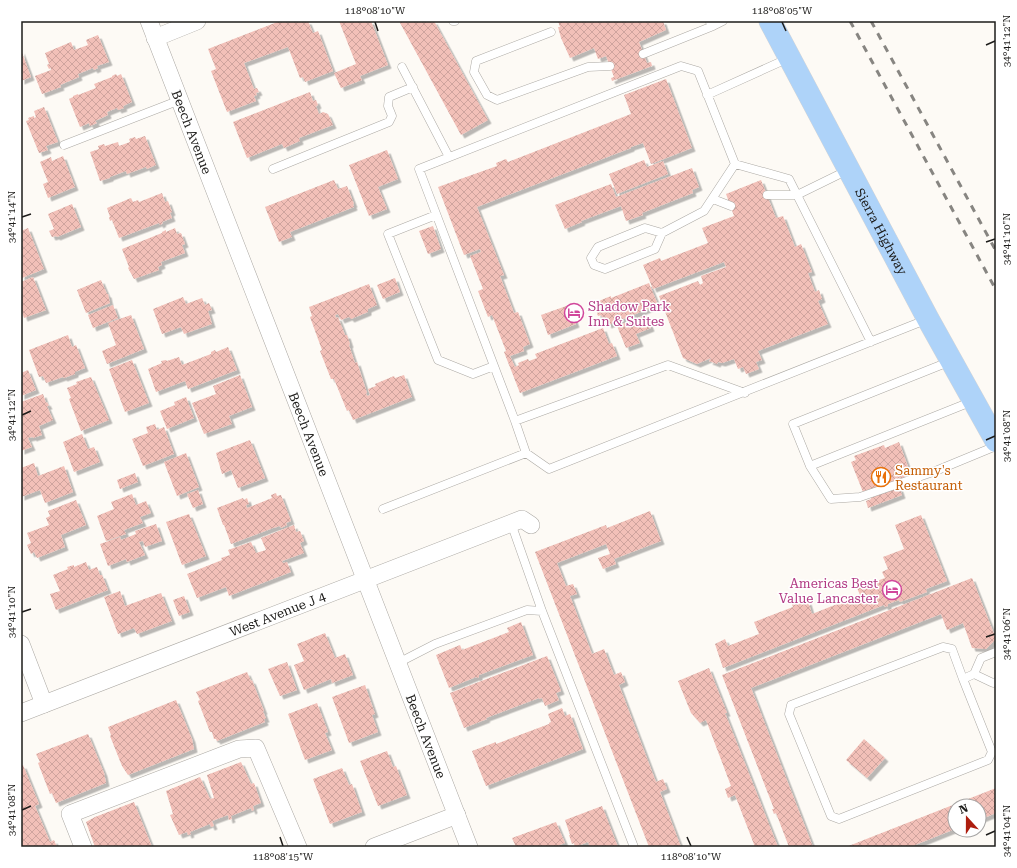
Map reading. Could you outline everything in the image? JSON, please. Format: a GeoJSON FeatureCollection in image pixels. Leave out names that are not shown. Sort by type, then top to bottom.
{"type":"FeatureCollection","features":[{"type":"Feature","properties":{"kind":"main road","name":"Sierra Highway"},"geometry":{"type":"LineString","coordinates":[[770,21],[928,319],[996,441]]}},
{"type":"Feature","properties":{"kind":"street","name":"Beech Avenue"},"geometry":{"type":"LineString","coordinates":[[149,21],[469,847]]}},
{"type":"Feature","properties":{"kind":"street"},"geometry":{"type":"LineString","coordinates":[[155,38],[197,21]]}},
{"type":"Feature","properties":{"kind":"street","name":"West Avenue J 4"},"geometry":{"type":"LineString","coordinates":[[21,713],[511,523],[522,519],[532,525]]}},
{"type":"Feature","properties":{"kind":"street"},"geometry":{"type":"LineString","coordinates":[[21,644],[44,704]]}},
{"type":"Feature","properties":{"kind":"street"},"geometry":{"type":"LineString","coordinates":[[83,847],[70,814],[239,749],[256,748],[298,847]]}},
{"type":"Feature","properties":{"kind":"street"},"geometry":{"type":"LineString","coordinates":[[374,847],[456,815]]}},
{"type":"Feature","properties":{"kind":"lane"},"geometry":{"type":"LineString","coordinates":[[643,54],[711,23],[723,21]]}},
{"type":"Feature","properties":{"kind":"lane"},"geometry":{"type":"LineString","coordinates":[[551,32],[476,61],[474,72],[487,95],[497,100],[588,67],[610,66]]}},
{"type":"Feature","properties":{"kind":"lane"},"geometry":{"type":"LineString","coordinates":[[707,95],[789,58]]}},
{"type":"Feature","properties":{"kind":"lane"},"geometry":{"type":"LineString","coordinates":[[402,66],[449,157]]}},
{"type":"Feature","properties":{"kind":"lane"},"geometry":{"type":"LineString","coordinates":[[735,164],[698,71],[681,66],[419,169],[526,453],[549,469],[928,319]]}},
{"type":"Feature","properties":{"kind":"lane"},"geometry":{"type":"LineString","coordinates":[[273,169],[389,122],[392,116],[388,106],[389,97],[413,87]]}},
{"type":"Feature","properties":{"kind":"lane"},"geometry":{"type":"LineString","coordinates":[[64,145],[180,100]]}},
{"type":"Feature","properties":{"kind":"lane"},"geometry":{"type":"LineString","coordinates":[[735,164],[789,179],[872,342]]}},
{"type":"Feature","properties":{"kind":"lane"},"geometry":{"type":"LineString","coordinates":[[662,233],[645,228],[598,246],[591,258],[594,265],[605,269],[656,249],[662,233],[704,211],[735,164]]}},
{"type":"Feature","properties":{"kind":"lane"},"geometry":{"type":"LineString","coordinates":[[767,195],[797,195],[849,170]]}},
{"type":"Feature","properties":{"kind":"lane"},"geometry":{"type":"LineString","coordinates":[[712,199],[731,206]]}},
{"type":"Feature","properties":{"kind":"lane"},"geometry":{"type":"LineString","coordinates":[[436,215],[388,234],[438,360],[473,374],[494,366]]}},
{"type":"Feature","properties":{"kind":"lane"},"geometry":{"type":"LineString","coordinates":[[952,361],[793,424],[810,466],[831,499],[860,497],[933,472],[996,446]]}},
{"type":"Feature","properties":{"kind":"lane"},"geometry":{"type":"LineString","coordinates":[[515,421],[668,365],[744,392]]}},
{"type":"Feature","properties":{"kind":"lane"},"geometry":{"type":"LineString","coordinates":[[810,466],[974,401]]}},
{"type":"Feature","properties":{"kind":"lane"},"geometry":{"type":"LineString","coordinates":[[383,509],[526,453]]}},
{"type":"Feature","properties":{"kind":"lane"},"geometry":{"type":"LineString","coordinates":[[511,523],[542,611],[634,847]]}},
{"type":"Feature","properties":{"kind":"lane"},"geometry":{"type":"LineString","coordinates":[[398,662],[435,644],[527,610],[542,611]]}},
{"type":"Feature","properties":{"kind":"lane"},"geometry":{"type":"LineString","coordinates":[[943,647],[952,649],[964,679],[992,752],[988,760],[839,819],[831,816],[789,714],[791,705],[943,647]]}},
{"type":"Feature","properties":{"kind":"lane"},"geometry":{"type":"LineString","coordinates":[[964,679],[974,674],[981,658],[996,652]]}},
{"type":"Feature","properties":{"kind":"lane"},"geometry":{"type":"LineString","coordinates":[[974,674],[993,683],[996,682]]}},
{"type":"Feature","properties":{"kind":"building"},"geometry":{"type":"Polygon","coordinates":[[[280,21],[308,21],[313,33],[318,31],[333,71],[305,82],[303,77],[300,78],[288,47],[244,63],[254,89],[257,88],[259,92],[254,96],[256,101],[227,112],[211,71],[216,69],[208,49],[280,21]]]}},
{"type":"Feature","properties":{"kind":"building"},"geometry":{"type":"Polygon","coordinates":[[[339,21],[371,21],[388,65],[360,76],[362,80],[341,88],[334,73],[356,64],[339,21]]]}},
{"type":"Feature","properties":{"kind":"building"},"geometry":{"type":"Polygon","coordinates":[[[399,21],[434,21],[488,120],[461,135],[399,21]]]}},
{"type":"Feature","properties":{"kind":"building"},"geometry":{"type":"Polygon","coordinates":[[[558,21],[663,21],[666,30],[639,42],[647,63],[651,62],[652,66],[612,81],[611,78],[614,77],[606,56],[598,59],[594,48],[570,58],[561,38],[558,21]]]}},
{"type":"Feature","properties":{"kind":"building"},"geometry":{"type":"Polygon","coordinates":[[[98,35],[109,62],[97,66],[98,68],[94,70],[93,68],[78,74],[79,77],[60,85],[61,87],[42,94],[35,76],[51,70],[51,68],[49,69],[47,65],[49,64],[45,53],[71,42],[74,50],[88,45],[86,40],[98,35]]]}},
{"type":"Feature","properties":{"kind":"building"},"geometry":{"type":"Polygon","coordinates":[[[21,50],[31,77],[21,81],[21,50]]]}},
{"type":"Feature","properties":{"kind":"building"},"geometry":{"type":"Polygon","coordinates":[[[116,74],[117,76],[121,74],[132,102],[123,106],[124,108],[118,110],[117,108],[107,112],[108,115],[95,121],[97,123],[90,126],[89,123],[80,127],[69,99],[73,96],[96,88],[94,84],[116,74]]]}},
{"type":"Feature","properties":{"kind":"building"},"geometry":{"type":"Polygon","coordinates":[[[666,79],[692,148],[651,164],[643,143],[477,207],[504,275],[500,276],[514,313],[518,312],[530,344],[523,347],[524,351],[510,356],[515,367],[519,365],[518,363],[528,359],[529,361],[537,358],[535,354],[603,328],[609,344],[612,343],[617,356],[520,393],[504,352],[506,351],[492,315],[488,317],[478,291],[483,289],[470,256],[481,252],[480,249],[464,255],[438,187],[497,166],[496,163],[506,159],[508,162],[631,114],[624,95],[666,79]]]}},
{"type":"Feature","properties":{"kind":"building"},"geometry":{"type":"Polygon","coordinates":[[[310,92],[313,101],[316,100],[318,105],[316,106],[319,114],[323,112],[328,114],[333,125],[299,138],[300,141],[284,148],[282,144],[247,158],[233,122],[310,92]]]}},
{"type":"Feature","properties":{"kind":"building"},"geometry":{"type":"Polygon","coordinates":[[[44,107],[58,142],[46,146],[48,150],[39,153],[26,121],[29,120],[28,118],[34,116],[34,118],[36,117],[34,111],[44,107]]]}},
{"type":"Feature","properties":{"kind":"building"},"geometry":{"type":"Polygon","coordinates":[[[145,136],[156,165],[127,174],[126,171],[100,181],[90,152],[99,149],[98,146],[104,144],[105,146],[118,142],[119,146],[130,142],[129,139],[135,137],[136,139],[145,136]]]}},
{"type":"Feature","properties":{"kind":"building"},"geometry":{"type":"Polygon","coordinates":[[[387,150],[398,179],[378,187],[387,209],[369,216],[349,165],[387,150]]]}},
{"type":"Feature","properties":{"kind":"building"},"geometry":{"type":"Polygon","coordinates":[[[63,156],[75,187],[48,198],[43,184],[48,182],[40,162],[51,157],[52,161],[63,156]]]}},
{"type":"Feature","properties":{"kind":"building"},"geometry":{"type":"Polygon","coordinates":[[[644,160],[647,167],[663,161],[668,174],[617,194],[609,174],[644,160]]]}},
{"type":"Feature","properties":{"kind":"building"},"geometry":{"type":"Polygon","coordinates":[[[692,168],[699,187],[692,190],[693,193],[642,213],[643,215],[626,221],[621,206],[581,221],[582,222],[565,229],[555,205],[611,184],[616,197],[692,168]]]}},
{"type":"Feature","properties":{"kind":"building"},"geometry":{"type":"Polygon","coordinates":[[[334,180],[338,189],[347,186],[354,207],[290,232],[292,237],[279,242],[265,207],[334,180]]]}},
{"type":"Feature","properties":{"kind":"building"},"geometry":{"type":"Polygon","coordinates":[[[761,180],[776,218],[783,216],[795,247],[801,244],[812,272],[808,273],[815,292],[819,290],[822,299],[818,301],[828,324],[758,351],[762,360],[756,362],[759,369],[746,374],[743,367],[738,369],[734,359],[722,363],[718,362],[717,364],[709,361],[711,358],[697,364],[683,358],[659,296],[698,281],[700,285],[703,283],[701,276],[726,267],[724,262],[653,289],[643,265],[660,258],[661,261],[708,243],[702,228],[734,216],[726,194],[761,180]]]}},
{"type":"Feature","properties":{"kind":"building"},"geometry":{"type":"Polygon","coordinates":[[[162,193],[165,202],[168,201],[172,212],[170,213],[172,218],[162,222],[163,223],[160,225],[159,223],[119,238],[112,220],[110,221],[107,208],[131,198],[133,202],[138,200],[139,202],[162,193]]]}},
{"type":"Feature","properties":{"kind":"building"},"geometry":{"type":"Polygon","coordinates":[[[72,204],[81,227],[57,237],[52,237],[49,231],[54,229],[48,214],[72,204]]]}},
{"type":"Feature","properties":{"kind":"building"},"geometry":{"type":"Polygon","coordinates":[[[433,226],[441,249],[428,254],[419,231],[433,226]]]}},
{"type":"Feature","properties":{"kind":"building"},"geometry":{"type":"Polygon","coordinates":[[[28,228],[44,269],[22,278],[21,231],[28,228]]]}},
{"type":"Feature","properties":{"kind":"building"},"geometry":{"type":"Polygon","coordinates":[[[175,228],[177,234],[181,233],[185,244],[182,245],[185,253],[161,262],[162,265],[158,267],[159,270],[134,279],[128,268],[129,267],[122,249],[166,230],[166,232],[175,228]]]}},
{"type":"Feature","properties":{"kind":"building"},"geometry":{"type":"Polygon","coordinates":[[[33,277],[46,310],[24,318],[21,309],[21,282],[33,277]]]}},
{"type":"Feature","properties":{"kind":"building"},"geometry":{"type":"Polygon","coordinates":[[[395,278],[400,292],[383,299],[377,285],[395,278]]]}},
{"type":"Feature","properties":{"kind":"building"},"geometry":{"type":"Polygon","coordinates":[[[101,280],[108,294],[110,303],[86,313],[77,290],[101,280]]]}},
{"type":"Feature","properties":{"kind":"building"},"geometry":{"type":"Polygon","coordinates":[[[649,283],[658,305],[608,325],[605,317],[603,318],[601,315],[598,316],[594,303],[649,283]]]}},
{"type":"Feature","properties":{"kind":"building"},"geometry":{"type":"Polygon","coordinates":[[[369,284],[377,305],[368,309],[368,312],[351,319],[349,317],[341,320],[338,314],[335,315],[336,318],[338,317],[345,335],[347,335],[349,345],[355,363],[357,362],[367,396],[370,395],[368,389],[376,386],[375,384],[394,376],[395,378],[404,375],[412,397],[353,420],[349,410],[347,411],[334,379],[331,379],[320,351],[322,350],[310,317],[312,316],[309,307],[369,284]]]}},
{"type":"Feature","properties":{"kind":"building"},"geometry":{"type":"Polygon","coordinates":[[[183,297],[186,304],[202,298],[205,305],[209,303],[212,310],[208,311],[212,324],[184,334],[181,327],[162,334],[153,309],[183,297]]]}},
{"type":"Feature","properties":{"kind":"building"},"geometry":{"type":"Polygon","coordinates":[[[113,305],[118,318],[93,328],[88,315],[113,305]]]}},
{"type":"Feature","properties":{"kind":"building"},"geometry":{"type":"Polygon","coordinates":[[[569,305],[576,324],[548,335],[541,315],[569,305]]]}},
{"type":"Feature","properties":{"kind":"building"},"geometry":{"type":"Polygon","coordinates":[[[131,315],[144,349],[107,364],[102,351],[116,345],[108,323],[131,315]]]}},
{"type":"Feature","properties":{"kind":"building"},"geometry":{"type":"Polygon","coordinates":[[[646,315],[651,328],[636,334],[640,343],[626,348],[617,326],[646,315]]]}},
{"type":"Feature","properties":{"kind":"building"},"geometry":{"type":"Polygon","coordinates":[[[68,335],[72,347],[76,345],[85,368],[75,372],[75,374],[46,383],[43,376],[39,377],[29,350],[68,335]]]}},
{"type":"Feature","properties":{"kind":"building"},"geometry":{"type":"Polygon","coordinates":[[[228,347],[237,370],[188,389],[185,381],[156,392],[148,369],[162,363],[161,361],[167,361],[179,357],[182,365],[211,354],[211,352],[215,350],[216,352],[228,347]]]}},
{"type":"Feature","properties":{"kind":"building"},"geometry":{"type":"Polygon","coordinates":[[[132,360],[149,403],[125,412],[109,369],[132,360]]]}},
{"type":"Feature","properties":{"kind":"building"},"geometry":{"type":"Polygon","coordinates":[[[28,370],[36,390],[21,396],[21,373],[28,370]]]}},
{"type":"Feature","properties":{"kind":"building"},"geometry":{"type":"Polygon","coordinates":[[[240,375],[252,407],[229,416],[232,424],[204,434],[192,403],[216,394],[213,386],[240,375]]]}},
{"type":"Feature","properties":{"kind":"building"},"geometry":{"type":"Polygon","coordinates":[[[91,377],[109,420],[81,431],[69,399],[71,398],[67,388],[77,384],[76,382],[91,377]]]}},
{"type":"Feature","properties":{"kind":"building"},"geometry":{"type":"Polygon","coordinates":[[[43,394],[46,403],[47,402],[49,406],[47,406],[53,420],[39,426],[42,435],[28,438],[32,447],[21,451],[21,402],[43,394]]]}},
{"type":"Feature","properties":{"kind":"building"},"geometry":{"type":"Polygon","coordinates":[[[186,397],[194,418],[167,429],[160,411],[175,405],[174,402],[186,397]]]}},
{"type":"Feature","properties":{"kind":"building"},"geometry":{"type":"Polygon","coordinates":[[[155,424],[157,430],[164,427],[174,454],[143,466],[132,439],[148,433],[146,427],[155,424]]]}},
{"type":"Feature","properties":{"kind":"building"},"geometry":{"type":"Polygon","coordinates":[[[82,434],[88,449],[94,447],[100,462],[74,472],[63,442],[82,434]]]}},
{"type":"Feature","properties":{"kind":"building"},"geometry":{"type":"Polygon","coordinates":[[[250,440],[265,478],[238,488],[231,470],[222,474],[216,453],[250,440]]]}},
{"type":"Feature","properties":{"kind":"building","name":"Sammy's Restaurant"},"geometry":{"type":"Polygon","coordinates":[[[899,442],[911,475],[897,480],[902,495],[868,508],[866,501],[871,499],[868,490],[863,492],[851,462],[856,460],[854,456],[884,445],[885,448],[899,442]]]}},
{"type":"Feature","properties":{"kind":"building"},"geometry":{"type":"Polygon","coordinates":[[[186,453],[199,487],[177,496],[164,462],[186,453]]]}},
{"type":"Feature","properties":{"kind":"building"},"geometry":{"type":"Polygon","coordinates":[[[34,463],[38,476],[64,466],[73,492],[45,503],[40,490],[21,497],[21,468],[34,463]]]}},
{"type":"Feature","properties":{"kind":"building"},"geometry":{"type":"Polygon","coordinates":[[[135,473],[138,482],[120,489],[117,480],[135,473]]]}},
{"type":"Feature","properties":{"kind":"building"},"geometry":{"type":"Polygon","coordinates":[[[198,490],[203,504],[193,508],[187,494],[198,490]]]}},
{"type":"Feature","properties":{"kind":"building"},"geometry":{"type":"Polygon","coordinates":[[[276,493],[277,496],[281,495],[291,521],[286,523],[287,525],[281,528],[280,526],[273,528],[231,544],[217,508],[243,498],[244,500],[247,498],[249,504],[246,505],[247,508],[272,498],[271,495],[276,493]]]}},
{"type":"Feature","properties":{"kind":"building"},"geometry":{"type":"Polygon","coordinates":[[[132,494],[136,505],[146,501],[151,513],[140,517],[143,523],[124,530],[126,534],[106,541],[97,516],[114,509],[111,502],[132,494]]]}},
{"type":"Feature","properties":{"kind":"building"},"geometry":{"type":"Polygon","coordinates":[[[76,500],[86,525],[61,535],[65,547],[37,558],[34,552],[31,554],[27,545],[31,543],[27,533],[49,525],[46,518],[50,516],[48,511],[76,500]]]}},
{"type":"Feature","properties":{"kind":"building"},"geometry":{"type":"Polygon","coordinates":[[[650,511],[661,541],[614,559],[616,564],[603,569],[598,558],[610,554],[606,544],[557,563],[566,586],[573,584],[577,594],[570,596],[592,654],[604,649],[614,675],[621,672],[625,682],[619,685],[656,782],[663,779],[667,789],[660,792],[681,847],[649,847],[535,552],[606,525],[607,528],[650,511]]]}},
{"type":"Feature","properties":{"kind":"building"},"geometry":{"type":"Polygon","coordinates":[[[189,514],[206,556],[182,565],[166,522],[189,514]]]}},
{"type":"Feature","properties":{"kind":"building","name":"Americas Best Value Lancaster"},"geometry":{"type":"Polygon","coordinates":[[[921,515],[947,581],[926,589],[927,592],[900,602],[899,600],[888,604],[888,606],[885,607],[884,605],[723,668],[715,644],[725,639],[728,646],[759,634],[754,622],[793,607],[790,600],[800,596],[803,603],[808,601],[812,614],[860,595],[857,588],[885,578],[882,572],[888,569],[883,557],[904,549],[895,525],[921,515]]]}},
{"type":"Feature","properties":{"kind":"building"},"geometry":{"type":"Polygon","coordinates":[[[156,524],[162,541],[145,547],[143,541],[139,542],[145,555],[127,562],[126,559],[108,566],[100,544],[120,537],[121,540],[136,534],[135,531],[156,524]]]}},
{"type":"Feature","properties":{"kind":"building"},"geometry":{"type":"Polygon","coordinates":[[[294,525],[296,532],[300,531],[304,541],[300,543],[304,553],[282,561],[283,563],[287,562],[291,572],[229,596],[226,587],[197,598],[187,574],[222,560],[221,558],[230,555],[228,550],[251,542],[256,553],[266,550],[261,538],[294,525]]]}},
{"type":"Feature","properties":{"kind":"building"},"geometry":{"type":"Polygon","coordinates":[[[86,562],[89,570],[97,567],[108,590],[56,610],[50,594],[60,591],[53,575],[68,569],[67,567],[74,565],[74,567],[86,562]]]}},
{"type":"Feature","properties":{"kind":"building"},"geometry":{"type":"Polygon","coordinates":[[[972,578],[996,639],[986,649],[972,648],[963,623],[947,630],[941,614],[751,688],[813,847],[789,847],[776,813],[774,814],[772,809],[774,809],[722,675],[972,578]]]}},
{"type":"Feature","properties":{"kind":"building"},"geometry":{"type":"Polygon","coordinates":[[[120,591],[125,606],[161,593],[172,621],[137,634],[134,628],[118,634],[104,597],[120,591]]]}},
{"type":"Feature","properties":{"kind":"building"},"geometry":{"type":"Polygon","coordinates":[[[184,596],[190,612],[179,616],[173,600],[184,596]]]}},
{"type":"Feature","properties":{"kind":"building"},"geometry":{"type":"Polygon","coordinates":[[[521,622],[533,655],[449,688],[436,655],[460,645],[462,650],[509,632],[507,628],[521,622]]]}},
{"type":"Feature","properties":{"kind":"building"},"geometry":{"type":"Polygon","coordinates":[[[325,633],[335,658],[345,654],[353,675],[332,683],[331,679],[304,690],[294,665],[304,661],[297,644],[325,633]]]}},
{"type":"Feature","properties":{"kind":"building"},"geometry":{"type":"Polygon","coordinates":[[[547,656],[561,691],[556,693],[559,700],[545,706],[542,698],[539,698],[464,728],[450,693],[547,656]]]}},
{"type":"Feature","properties":{"kind":"building"},"geometry":{"type":"Polygon","coordinates":[[[287,662],[297,690],[280,696],[268,669],[287,662]]]}},
{"type":"Feature","properties":{"kind":"building"},"geometry":{"type":"Polygon","coordinates":[[[709,668],[727,713],[725,713],[778,847],[755,847],[735,795],[728,798],[725,789],[731,786],[706,720],[700,723],[691,713],[678,681],[709,668]]]}},
{"type":"Feature","properties":{"kind":"building"},"geometry":{"type":"Polygon","coordinates":[[[247,672],[251,681],[252,680],[264,711],[266,719],[264,719],[265,722],[217,741],[214,739],[212,732],[210,732],[196,692],[247,672]]]}},
{"type":"Feature","properties":{"kind":"building"},"geometry":{"type":"Polygon","coordinates":[[[365,685],[375,714],[372,715],[378,732],[349,743],[332,697],[365,685]]]}},
{"type":"Feature","properties":{"kind":"building"},"geometry":{"type":"Polygon","coordinates":[[[176,700],[192,739],[194,749],[128,775],[122,766],[108,727],[176,700]]]}},
{"type":"Feature","properties":{"kind":"building"},"geometry":{"type":"Polygon","coordinates":[[[317,703],[328,732],[325,733],[332,750],[305,760],[288,714],[317,703]]]}},
{"type":"Feature","properties":{"kind":"building"},"geometry":{"type":"Polygon","coordinates":[[[562,708],[565,716],[570,714],[583,749],[486,786],[472,751],[496,742],[496,744],[549,724],[551,722],[548,714],[562,708]]]}},
{"type":"Feature","properties":{"kind":"building"},"geometry":{"type":"Polygon","coordinates":[[[88,734],[104,773],[106,783],[56,803],[52,793],[50,794],[36,754],[88,734]]]}},
{"type":"Feature","properties":{"kind":"building"},"geometry":{"type":"Polygon","coordinates":[[[864,739],[885,758],[867,778],[846,760],[864,739]]]}},
{"type":"Feature","properties":{"kind":"building"},"geometry":{"type":"Polygon","coordinates":[[[387,751],[393,767],[396,766],[407,795],[378,806],[360,761],[387,751]]]}},
{"type":"Feature","properties":{"kind":"building"},"geometry":{"type":"Polygon","coordinates":[[[241,762],[251,784],[254,783],[261,803],[253,806],[254,810],[252,811],[251,808],[231,816],[232,819],[229,820],[228,815],[212,821],[214,826],[211,827],[210,824],[190,832],[191,834],[188,835],[187,832],[179,835],[170,815],[173,814],[166,791],[200,777],[210,799],[214,798],[207,775],[241,762]]]}},
{"type":"Feature","properties":{"kind":"building"},"geometry":{"type":"Polygon","coordinates":[[[23,765],[39,804],[35,806],[50,842],[54,840],[57,847],[21,847],[21,766],[23,765]]]}},
{"type":"Feature","properties":{"kind":"building"},"geometry":{"type":"Polygon","coordinates":[[[342,768],[349,785],[352,784],[362,812],[330,824],[313,779],[342,768]]]}},
{"type":"Feature","properties":{"kind":"building"},"geometry":{"type":"Polygon","coordinates":[[[996,788],[996,813],[987,817],[987,798],[971,798],[996,788]]]}},
{"type":"Feature","properties":{"kind":"building"},"geometry":{"type":"Polygon","coordinates":[[[134,802],[152,847],[95,847],[86,822],[134,802]]]}},
{"type":"Feature","properties":{"kind":"building"},"geometry":{"type":"Polygon","coordinates":[[[602,806],[618,847],[590,847],[588,842],[575,847],[574,843],[572,844],[565,820],[602,806]]]}},
{"type":"Feature","properties":{"kind":"building"},"geometry":{"type":"Polygon","coordinates":[[[947,807],[947,832],[910,847],[846,847],[947,807]]]}},
{"type":"Feature","properties":{"kind":"building"},"geometry":{"type":"Polygon","coordinates":[[[556,822],[565,843],[557,846],[558,847],[516,847],[512,838],[556,822]]]}},
{"type":"Feature","properties":{"kind":"railway"},"geometry":{"type":"LineString","coordinates":[[850,21],[996,290]]}},
{"type":"Feature","properties":{"kind":"railway"},"geometry":{"type":"LineString","coordinates":[[871,21],[996,251]]}},
{"type":"Feature","properties":{"kind":"place","name":"Shadow Park Inn & Suites"},"geometry":{"type":"Point","coordinates":[574,313]}},
{"type":"Feature","properties":{"kind":"place","name":"Sammy's Restaurant"},"geometry":{"type":"Point","coordinates":[881,477]}},
{"type":"Feature","properties":{"kind":"place","name":"Americas Best Value Lancaster"},"geometry":{"type":"Point","coordinates":[892,590]}}]}
